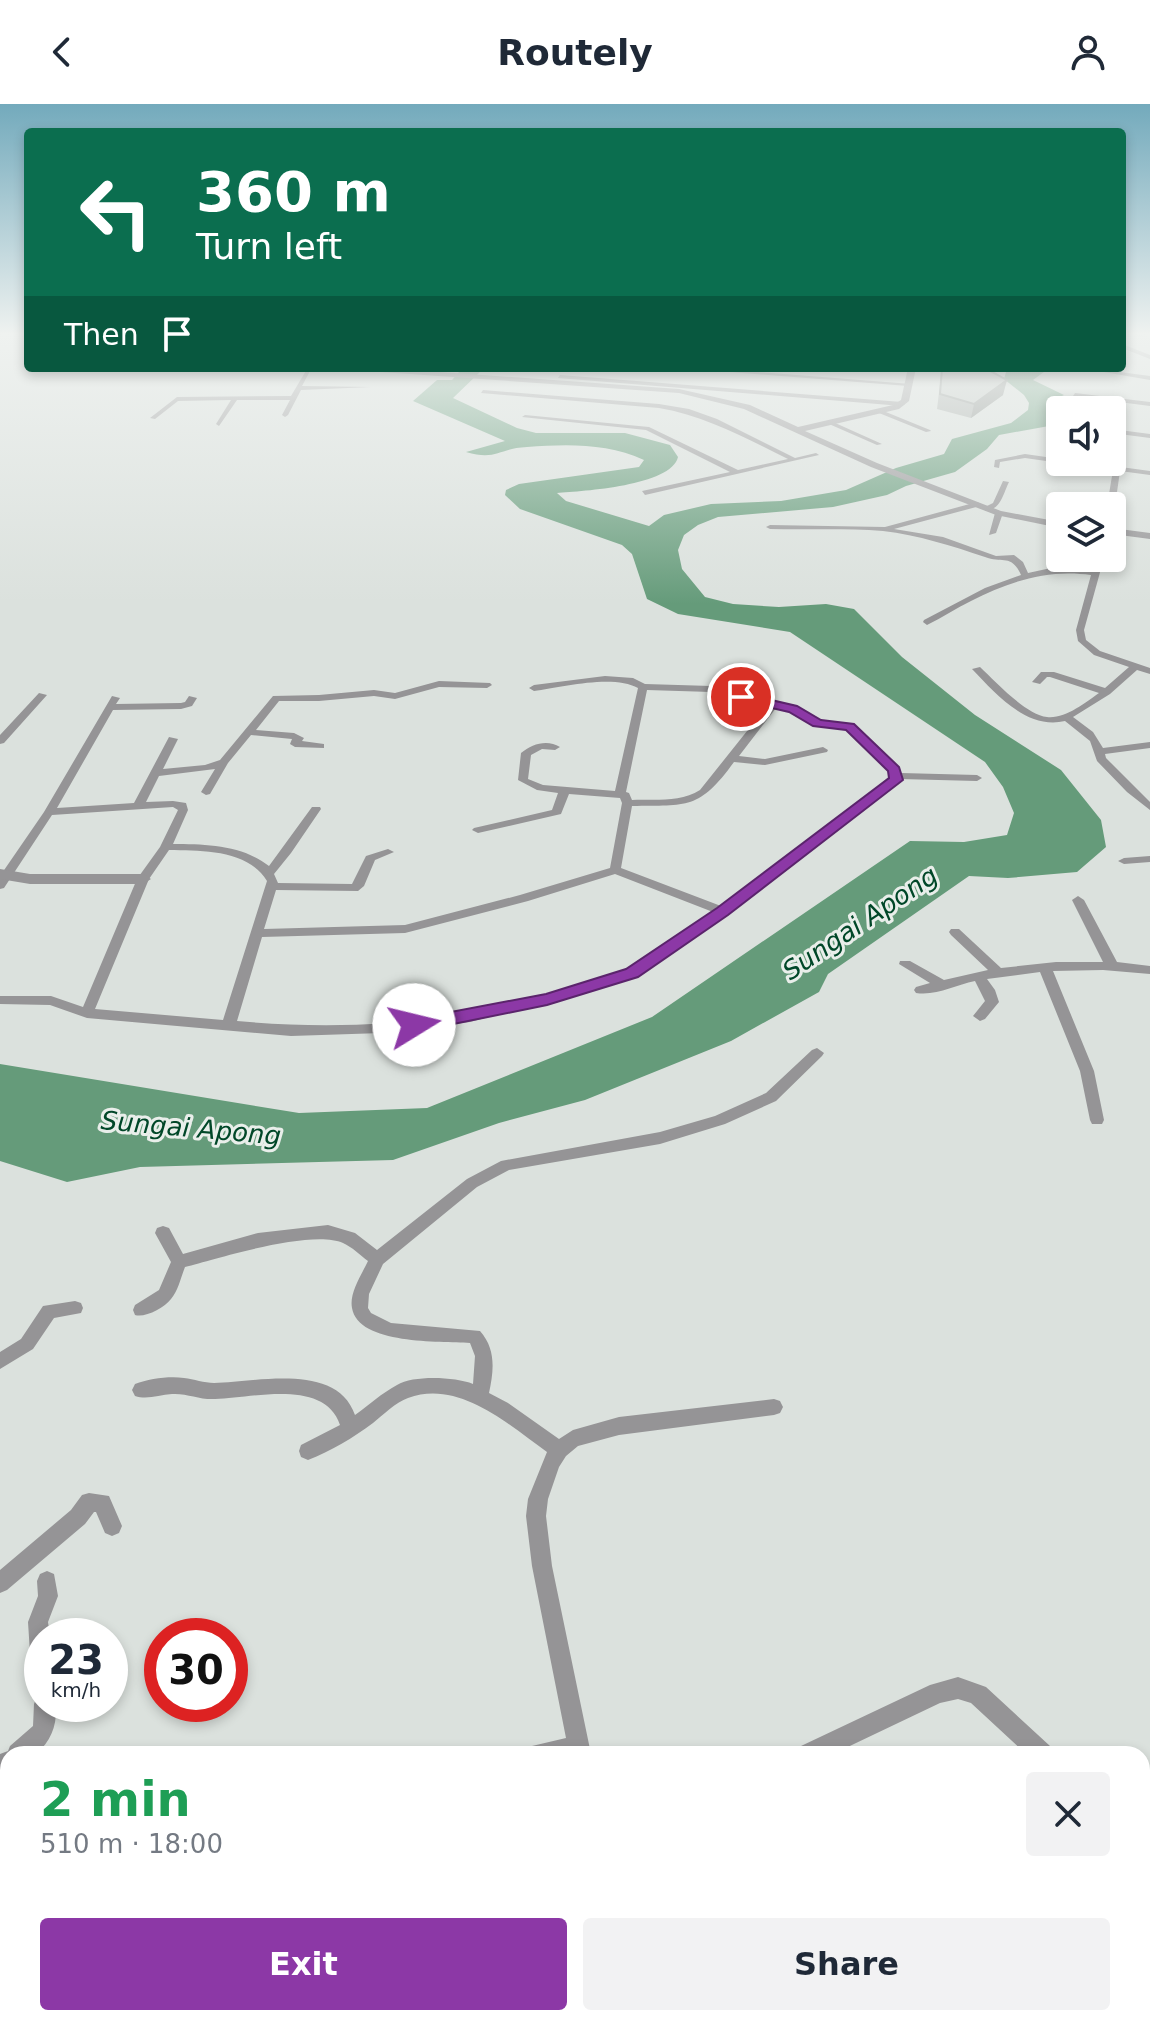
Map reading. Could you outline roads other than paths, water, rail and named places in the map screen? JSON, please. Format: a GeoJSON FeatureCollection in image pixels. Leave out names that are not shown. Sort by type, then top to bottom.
{"type":"FeatureCollection","features":[{"type":"Feature","properties":{"kind":"street"},"geometry":{"type":"LineString","coordinates":[[610,425],[656,431],[736,472]]}},
{"type":"Feature","properties":{"kind":"street"},"geometry":{"type":"LineString","coordinates":[[724,425],[795,460]]}},
{"type":"Feature","properties":{"kind":"street"},"geometry":{"type":"LineString","coordinates":[[783,425],[801,436],[813,438]]}},
{"type":"Feature","properties":{"kind":"street"},"geometry":{"type":"LineString","coordinates":[[784,425],[874,465],[988,509],[1046,522]]}},
{"type":"Feature","properties":{"kind":"street"},"geometry":{"type":"LineString","coordinates":[[800,425],[816,426]]}},
{"type":"Feature","properties":{"kind":"street"},"geometry":{"type":"LineString","coordinates":[[797,430],[823,425]]}},
{"type":"Feature","properties":{"kind":"street"},"geometry":{"type":"LineString","coordinates":[[835,425],[879,444]]}},
{"type":"Feature","properties":{"kind":"street"},"geometry":{"type":"LineString","coordinates":[[912,425],[928,431]]}},
{"type":"Feature","properties":{"kind":"street"},"geometry":{"type":"LineString","coordinates":[[813,438],[806,432],[816,426]]}},
{"type":"Feature","properties":{"kind":"street"},"geometry":{"type":"LineString","coordinates":[[1126,433],[1150,436]]}},
{"type":"Feature","properties":{"kind":"street"},"geometry":{"type":"LineString","coordinates":[[645,493],[816,455]]}},
{"type":"Feature","properties":{"kind":"street"},"geometry":{"type":"LineString","coordinates":[[997,467],[997,461],[1002,459],[1025,456],[1046,459]]}},
{"type":"Feature","properties":{"kind":"street"},"geometry":{"type":"LineString","coordinates":[[1033,468],[1039,458]]}},
{"type":"Feature","properties":{"kind":"street"},"geometry":{"type":"LineString","coordinates":[[1126,470],[1150,473]]}},
{"type":"Feature","properties":{"kind":"street"},"geometry":{"type":"LineString","coordinates":[[988,509],[996,504],[1005,482]]}},
{"type":"Feature","properties":{"kind":"street"},"geometry":{"type":"LineString","coordinates":[[883,529],[977,504]]}},
{"type":"Feature","properties":{"kind":"street"},"geometry":{"type":"LineString","coordinates":[[992,533],[999,513]]}},
{"type":"Feature","properties":{"kind":"street"},"geometry":{"type":"LineString","coordinates":[[770,527],[883,529],[951,541],[995,558],[1011,557],[1020,564],[1025,575]]}},
{"type":"Feature","properties":{"kind":"street"},"geometry":{"type":"LineString","coordinates":[[1126,533],[1150,536]]}},
{"type":"Feature","properties":{"kind":"street"},"geometry":{"type":"LineString","coordinates":[[927,622],[990,587],[1025,575],[1066,569],[1097,573],[1079,636],[1097,653],[1150,671]]}},
{"type":"Feature","properties":{"kind":"street"},"geometry":{"type":"LineString","coordinates":[[977,669],[1037,719],[1066,717],[1107,692],[1135,667]]}},
{"type":"Feature","properties":{"kind":"street"},"geometry":{"type":"LineString","coordinates":[[1037,682],[1044,674],[1051,674],[1107,692]]}},
{"type":"Feature","properties":{"kind":"street"},"geometry":{"type":"LineString","coordinates":[[534,688],[605,679],[642,683],[615,870]]}},
{"type":"Feature","properties":{"kind":"street"},"geometry":{"type":"LineString","coordinates":[[206,792],[224,762],[276,698],[374,693],[408,695],[439,684],[487,685]]}},
{"type":"Feature","properties":{"kind":"street"},"geometry":{"type":"LineString","coordinates":[[643,687],[711,689],[793,709],[818,723],[850,727],[895,770],[897,776]]}},
{"type":"Feature","properties":{"kind":"street"},"geometry":{"type":"LineString","coordinates":[[0,741],[42,695]]}},
{"type":"Feature","properties":{"kind":"street"},"geometry":{"type":"LineString","coordinates":[[2,878],[49,812],[112,703],[181,706],[189,704],[192,698]]}},
{"type":"Feature","properties":{"kind":"street"},"geometry":{"type":"LineString","coordinates":[[555,747],[541,746],[526,753],[523,780],[530,785],[623,798],[694,798],[701,795],[732,759],[754,725],[773,705]]}},
{"type":"Feature","properties":{"kind":"street"},"geometry":{"type":"LineString","coordinates":[[1066,717],[1089,731],[1101,751],[1101,759],[1120,776],[1124,787],[1148,804]]}},
{"type":"Feature","properties":{"kind":"street"},"geometry":{"type":"LineString","coordinates":[[248,732],[294,736],[299,738],[295,744],[298,746],[320,746]]}},
{"type":"Feature","properties":{"kind":"street"},"geometry":{"type":"LineString","coordinates":[[139,805],[173,739]]}},
{"type":"Feature","properties":{"kind":"street"},"geometry":{"type":"LineString","coordinates":[[1101,751],[1150,745]]}},
{"type":"Feature","properties":{"kind":"street"},"geometry":{"type":"LineString","coordinates":[[732,759],[765,762],[823,750]]}},
{"type":"Feature","properties":{"kind":"street"},"geometry":{"type":"LineString","coordinates":[[158,773],[207,768],[224,762]]}},
{"type":"Feature","properties":{"kind":"street"},"geometry":{"type":"LineString","coordinates":[[0,1000],[51,1001],[87,1013],[291,1031],[414,1025],[547,999],[632,973],[722,911],[897,776],[977,778]]}},
{"type":"Feature","properties":{"kind":"street"},"geometry":{"type":"LineString","coordinates":[[478,830],[557,812],[564,791]]}},
{"type":"Feature","properties":{"kind":"street"},"geometry":{"type":"LineString","coordinates":[[49,812],[139,805],[182,805],[183,810],[166,847],[143,879],[87,1013]]}},
{"type":"Feature","properties":{"kind":"street"},"geometry":{"type":"LineString","coordinates":[[269,872],[279,863],[293,838],[316,809]]}},
{"type":"Feature","properties":{"kind":"street"},"geometry":{"type":"LineString","coordinates":[[166,847],[226,851],[257,862],[269,872],[272,886],[229,1024]]}},
{"type":"Feature","properties":{"kind":"street"},"geometry":{"type":"LineString","coordinates":[[272,886],[354,888],[358,886],[370,858],[388,852]]}},
{"type":"Feature","properties":{"kind":"street"},"geometry":{"type":"LineString","coordinates":[[1124,861],[1150,859]]}},
{"type":"Feature","properties":{"kind":"street"},"geometry":{"type":"LineString","coordinates":[[259,933],[405,929],[615,870],[722,911]]}},
{"type":"Feature","properties":{"kind":"street"},"geometry":{"type":"LineString","coordinates":[[2,878],[143,879]]}},
{"type":"Feature","properties":{"kind":"street"},"geometry":{"type":"LineString","coordinates":[[1078,900],[1111,964]]}},
{"type":"Feature","properties":{"kind":"street"},"geometry":{"type":"LineString","coordinates":[[955,932],[999,973]]}},
{"type":"Feature","properties":{"kind":"street"},"geometry":{"type":"LineString","coordinates":[[905,964],[945,986]]}},
{"type":"Feature","properties":{"kind":"street"},"geometry":{"type":"LineString","coordinates":[[921,990],[978,976],[1045,968],[1111,964],[1150,970]]}},
{"type":"Feature","properties":{"kind":"street"},"geometry":{"type":"LineString","coordinates":[[1045,968],[1087,1071],[1097,1120]]}},
{"type":"Feature","properties":{"kind":"street"},"geometry":{"type":"LineString","coordinates":[[978,976],[992,1002],[980,1016]]}},
{"type":"Feature","properties":{"kind":"street"},"geometry":{"type":"LineString","coordinates":[[479,1396],[484,1353],[474,1336],[389,1330],[365,1318],[360,1308],[361,1294],[377,1259],[472,1183],[506,1165],[660,1138],[720,1120],[771,1097],[817,1053]]}},
{"type":"Feature","properties":{"kind":"street"},"geometry":{"type":"LineString","coordinates":[[179,1262],[258,1240],[328,1232],[349,1238],[377,1259]]}},
{"type":"Feature","properties":{"kind":"street"},"geometry":{"type":"LineString","coordinates":[[163,1233],[179,1262]]}},
{"type":"Feature","properties":{"kind":"street"},"geometry":{"type":"LineString","coordinates":[[141,1310],[165,1295],[179,1262]]}},
{"type":"Feature","properties":{"kind":"street"},"geometry":{"type":"LineString","coordinates":[[0,1361],[27,1344],[49,1311],[75,1308]]}},
{"type":"Feature","properties":{"kind":"street"},"geometry":{"type":"LineString","coordinates":[[141,1390],[179,1386],[201,1392],[288,1386],[312,1389],[345,1407],[350,1429]]}},
{"type":"Feature","properties":{"kind":"street"},"geometry":{"type":"LineString","coordinates":[[308,1451],[350,1429],[404,1390],[435,1386],[465,1389],[479,1396],[559,1450]]}},
{"type":"Feature","properties":{"kind":"street"},"geometry":{"type":"LineString","coordinates":[[578,1746],[542,1566],[536,1516],[544,1481],[559,1450],[573,1439],[619,1426],[774,1407]]}},
{"type":"Feature","properties":{"kind":"street"},"geometry":{"type":"LineString","coordinates":[[0,1583],[78,1517],[89,1502],[102,1503],[112,1526]]}},
{"type":"Feature","properties":{"kind":"street"},"geometry":{"type":"LineString","coordinates":[[40,1618],[48,1596],[47,1581]]}},
{"type":"Feature","properties":{"kind":"street"},"geometry":{"type":"LineString","coordinates":[[826,1746],[938,1693],[958,1688],[978,1695],[1033,1746]]}},
{"type":"Feature","properties":{"kind":"street"},"geometry":{"type":"LineString","coordinates":[[29,1746],[41,1737],[45,1722]]}},
{"type":"Feature","properties":{"kind":"water","name":"Sungai Apong"},"geometry":{"type":"Polygon","coordinates":[[[467,425],[510,425],[536,433],[625,433],[670,445],[678,457],[672,467],[660,475],[625,485],[557,493],[566,501],[649,526],[664,515],[711,504],[781,501],[846,490],[896,468],[944,454],[952,439],[1005,425],[1046,425],[999,435],[987,449],[955,472],[906,486],[887,495],[833,507],[718,517],[684,535],[678,550],[682,569],[705,597],[733,604],[779,607],[826,604],[854,609],[902,657],[975,715],[1061,770],[1101,820],[1106,847],[1077,872],[1008,878],[969,876],[828,974],[819,992],[731,1041],[585,1100],[499,1123],[393,1160],[140,1167],[67,1182],[0,1161],[0,1064],[299,1113],[427,1108],[652,1017],[910,841],[964,842],[1007,835],[1014,813],[1003,787],[985,762],[790,632],[678,614],[647,599],[632,554],[622,545],[520,509],[505,495],[506,490],[519,484],[639,467],[644,460],[616,450],[572,445],[518,448],[492,455],[466,452],[505,441],[467,425]]]}}]}
